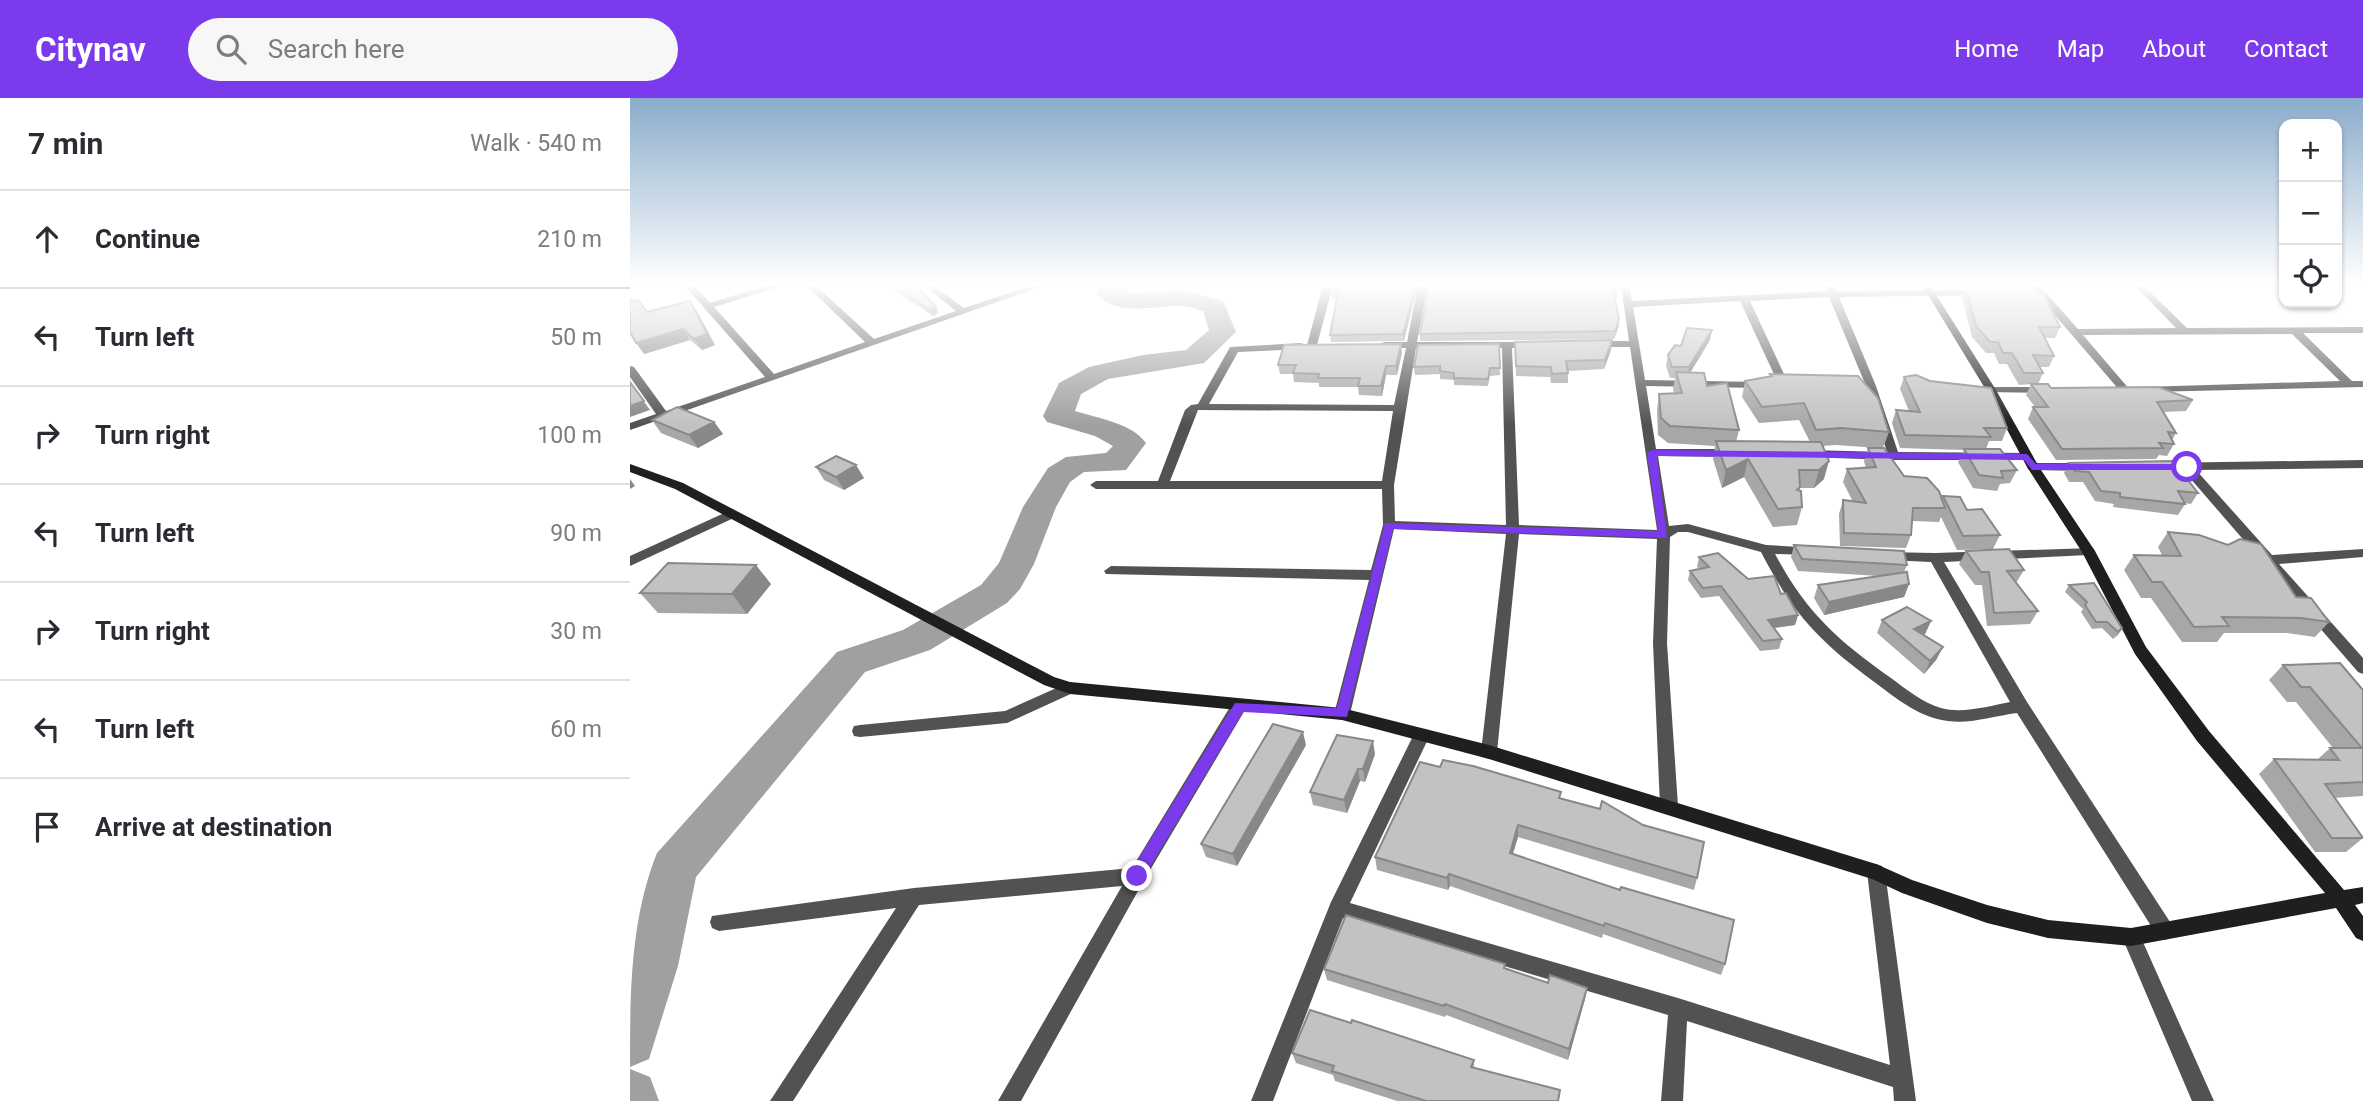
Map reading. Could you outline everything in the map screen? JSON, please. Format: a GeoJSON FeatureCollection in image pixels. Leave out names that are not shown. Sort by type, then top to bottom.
{"type":"FeatureCollection","features":[{"type":"Feature","properties":{"kind":"street"},"geometry":{"type":"LineString","coordinates":[[731,332],[770,376]]}},
{"type":"Feature","properties":{"kind":"street"},"geometry":{"type":"LineString","coordinates":[[860,332],[871,342]]}},
{"type":"Feature","properties":{"kind":"street"},"geometry":{"type":"LineString","coordinates":[[630,427],[902,332]]}},
{"type":"Feature","properties":{"kind":"street"},"geometry":{"type":"LineString","coordinates":[[1311,345],[1315,332]]}},
{"type":"Feature","properties":{"kind":"street"},"geometry":{"type":"LineString","coordinates":[[1342,714],[1374,575],[1389,525],[1388,485],[1412,332]]}},
{"type":"Feature","properties":{"kind":"street"},"geometry":{"type":"LineString","coordinates":[[1633,332],[1664,535],[1660,643],[1669,806]]}},
{"type":"Feature","properties":{"kind":"street"},"geometry":{"type":"LineString","coordinates":[[1759,332],[1784,385]]}},
{"type":"Feature","properties":{"kind":"street"},"geometry":{"type":"LineString","coordinates":[[1849,332],[1871,386],[1894,456]]}},
{"type":"Feature","properties":{"kind":"street"},"geometry":{"type":"LineString","coordinates":[[1955,332],[1991,390],[2030,462],[2088,551],[2148,661],[2203,736],[2339,897],[2363,932]]}},
{"type":"Feature","properties":{"kind":"street"},"geometry":{"type":"LineString","coordinates":[[2075,332],[2085,332]]}},
{"type":"Feature","properties":{"kind":"street"},"geometry":{"type":"LineString","coordinates":[[2075,332],[2125,390]]}},
{"type":"Feature","properties":{"kind":"street"},"geometry":{"type":"LineString","coordinates":[[2296,332],[2348,383]]}},
{"type":"Feature","properties":{"kind":"street"},"geometry":{"type":"LineString","coordinates":[[1367,345],[1545,344]]}},
{"type":"Feature","properties":{"kind":"street"},"geometry":{"type":"LineString","coordinates":[[1584,344],[1635,344]]}},
{"type":"Feature","properties":{"kind":"street"},"geometry":{"type":"LineString","coordinates":[[1203,405],[1234,349],[1325,345]]}},
{"type":"Feature","properties":{"kind":"street"},"geometry":{"type":"LineString","coordinates":[[1489,752],[1513,528],[1507,345]]}},
{"type":"Feature","properties":{"kind":"street"},"geometry":{"type":"LineString","coordinates":[[630,369],[662,414]]}},
{"type":"Feature","properties":{"kind":"street"},"geometry":{"type":"LineString","coordinates":[[1642,383],[1796,385]]}},
{"type":"Feature","properties":{"kind":"street"},"geometry":{"type":"LineString","coordinates":[[2111,390],[2363,384]]}},
{"type":"Feature","properties":{"kind":"street"},"geometry":{"type":"LineString","coordinates":[[1858,386],[1871,386]]}},
{"type":"Feature","properties":{"kind":"street"},"geometry":{"type":"LineString","coordinates":[[1991,390],[2058,390]]}},
{"type":"Feature","properties":{"kind":"street"},"geometry":{"type":"LineString","coordinates":[[1163,484],[1191,410],[1203,405],[1399,408]]}},
{"type":"Feature","properties":{"kind":"street"},"geometry":{"type":"LineString","coordinates":[[1652,453],[1746,454]]}},
{"type":"Feature","properties":{"kind":"street"},"geometry":{"type":"LineString","coordinates":[[1800,454],[1894,456],[2097,467]]}},
{"type":"Feature","properties":{"kind":"street"},"geometry":{"type":"LineString","coordinates":[[2148,467],[2363,464]]}},
{"type":"Feature","properties":{"kind":"street"},"geometry":{"type":"LineString","coordinates":[[2187,467],[2363,668]]}},
{"type":"Feature","properties":{"kind":"street"},"geometry":{"type":"LineString","coordinates":[[630,468],[679,486],[929,615],[1049,681],[1070,688],[1342,714],[1489,752],[1669,806],[1877,872],[1909,887],[1987,914],[2048,929],[2131,936],[2339,897],[2363,895]]}},
{"type":"Feature","properties":{"kind":"street"},"geometry":{"type":"LineString","coordinates":[[1096,485],[1388,485]]}},
{"type":"Feature","properties":{"kind":"street"},"geometry":{"type":"LineString","coordinates":[[630,561],[731,514]]}},
{"type":"Feature","properties":{"kind":"street"},"geometry":{"type":"LineString","coordinates":[[1389,525],[1664,535],[1675,528],[1688,528],[1766,549],[1831,552]]}},
{"type":"Feature","properties":{"kind":"street"},"geometry":{"type":"LineString","coordinates":[[1766,549],[1789,595],[1813,626],[1842,653],[1918,705],[1943,715],[2021,706]]}},
{"type":"Feature","properties":{"kind":"street"},"geometry":{"type":"LineString","coordinates":[[1870,554],[1935,558],[2088,551]]}},
{"type":"Feature","properties":{"kind":"street"},"geometry":{"type":"LineString","coordinates":[[2267,560],[2363,553]]}},
{"type":"Feature","properties":{"kind":"street"},"geometry":{"type":"LineString","coordinates":[[1935,558],[2021,706],[2165,931]]}},
{"type":"Feature","properties":{"kind":"street"},"geometry":{"type":"LineString","coordinates":[[1111,571],[1374,575]]}},
{"type":"Feature","properties":{"kind":"street"},"geometry":{"type":"LineString","coordinates":[[860,731],[1007,717],[1070,688]]}},
{"type":"Feature","properties":{"kind":"street"},"geometry":{"type":"LineString","coordinates":[[1009,1101],[1137,876],[1239,706]]}},
{"type":"Feature","properties":{"kind":"street"},"geometry":{"type":"LineString","coordinates":[[1262,1101],[1338,908],[1422,735]]}},
{"type":"Feature","properties":{"kind":"street"},"geometry":{"type":"LineString","coordinates":[[1877,872],[1905,1101]]}},
{"type":"Feature","properties":{"kind":"street"},"geometry":{"type":"LineString","coordinates":[[719,922],[914,898],[1137,876]]}},
{"type":"Feature","properties":{"kind":"street"},"geometry":{"type":"LineString","coordinates":[[781,1101],[914,898]]}},
{"type":"Feature","properties":{"kind":"street"},"geometry":{"type":"LineString","coordinates":[[1338,908],[1678,1008],[1903,1080]]}},
{"type":"Feature","properties":{"kind":"street"},"geometry":{"type":"LineString","coordinates":[[2131,936],[2203,1101]]}},
{"type":"Feature","properties":{"kind":"street"},"geometry":{"type":"LineString","coordinates":[[1672,1101],[1678,1008]]}},
{"type":"Feature","properties":{"kind":"building"},"geometry":{"type":"Polygon","coordinates":[[[630,332],[674,332],[636,343],[630,332]]]}},
{"type":"Feature","properties":{"kind":"building"},"geometry":{"type":"Polygon","coordinates":[[[686,332],[707,334],[694,339],[686,332]]]}},
{"type":"Feature","properties":{"kind":"building"},"geometry":{"type":"Polygon","coordinates":[[[1331,332],[1404,332],[1403,334],[1330,335],[1331,332]]]}},
{"type":"Feature","properties":{"kind":"building"},"geometry":{"type":"Polygon","coordinates":[[[1420,332],[1563,332],[1420,334],[1420,332]]]}},
{"type":"Feature","properties":{"kind":"building"},"geometry":{"type":"Polygon","coordinates":[[[1686,332],[1711,332],[1689,367],[1672,367],[1668,355],[1675,345],[1681,346],[1686,332]]]}},
{"type":"Feature","properties":{"kind":"building"},"geometry":{"type":"Polygon","coordinates":[[[1981,332],[2041,332],[2054,356],[2033,355],[2043,373],[2024,373],[2012,353],[2003,353],[1998,342],[1990,342],[1981,332]]]}},
{"type":"Feature","properties":{"kind":"building"},"geometry":{"type":"Polygon","coordinates":[[[1612,340],[1605,360],[1566,361],[1568,373],[1552,374],[1551,367],[1516,366],[1515,342],[1612,340]]]}},
{"type":"Feature","properties":{"kind":"building"},"geometry":{"type":"Polygon","coordinates":[[[1401,344],[1396,366],[1386,366],[1381,386],[1358,386],[1360,378],[1318,378],[1319,374],[1293,373],[1296,365],[1278,365],[1284,345],[1401,344]]]}},
{"type":"Feature","properties":{"kind":"building"},"geometry":{"type":"Polygon","coordinates":[[[1499,344],[1500,368],[1490,368],[1488,379],[1454,378],[1454,373],[1440,371],[1440,366],[1414,367],[1418,345],[1499,344]]]}},
{"type":"Feature","properties":{"kind":"building"},"geometry":{"type":"Polygon","coordinates":[[[1676,372],[1704,373],[1707,386],[1727,383],[1739,430],[1670,426],[1661,418],[1659,394],[1682,393],[1676,372]]]}},
{"type":"Feature","properties":{"kind":"building"},"geometry":{"type":"Polygon","coordinates":[[[1770,374],[1858,376],[1878,398],[1889,432],[1841,428],[1816,430],[1804,403],[1762,407],[1745,381],[1772,376],[1770,374]]]}},
{"type":"Feature","properties":{"kind":"building"},"geometry":{"type":"Polygon","coordinates":[[[1916,375],[1930,381],[1991,388],[2007,428],[1984,428],[1991,437],[1905,435],[1896,410],[1920,412],[1904,377],[1916,375]]]}},
{"type":"Feature","properties":{"kind":"building"},"geometry":{"type":"Polygon","coordinates":[[[630,382],[644,401],[630,406],[630,382]]]}},
{"type":"Feature","properties":{"kind":"building"},"geometry":{"type":"Polygon","coordinates":[[[2031,384],[2048,384],[2051,388],[2158,387],[2193,400],[2157,402],[2176,433],[2168,432],[2174,444],[2159,443],[2163,448],[2062,449],[2033,407],[2048,407],[2031,384]]]}},
{"type":"Feature","properties":{"kind":"building"},"geometry":{"type":"Polygon","coordinates":[[[677,407],[714,422],[689,435],[652,420],[677,407]]]}},
{"type":"Feature","properties":{"kind":"building"},"geometry":{"type":"Polygon","coordinates":[[[1716,441],[1821,442],[1829,461],[1819,470],[1799,470],[1800,487],[1797,490],[1801,491],[1802,507],[1778,509],[1748,459],[1726,470],[1716,441]]]}},
{"type":"Feature","properties":{"kind":"building"},"geometry":{"type":"Polygon","coordinates":[[[1868,448],[1884,448],[1904,476],[1927,478],[1939,491],[1945,508],[1913,508],[1911,535],[1844,533],[1843,500],[1866,503],[1847,469],[1876,467],[1868,448]]]}},
{"type":"Feature","properties":{"kind":"building"},"geometry":{"type":"Polygon","coordinates":[[[1964,449],[2000,449],[2017,470],[2001,471],[2003,478],[1979,475],[1964,449]]]}},
{"type":"Feature","properties":{"kind":"building"},"geometry":{"type":"Polygon","coordinates":[[[836,456],[856,465],[836,477],[816,467],[836,456]]]}},
{"type":"Feature","properties":{"kind":"building"},"geometry":{"type":"Polygon","coordinates":[[[2173,461],[2198,493],[2178,491],[2185,504],[2120,497],[2120,493],[2101,491],[2089,472],[2075,471],[2069,463],[2173,461]]]}},
{"type":"Feature","properties":{"kind":"building"},"geometry":{"type":"Polygon","coordinates":[[[1943,496],[1960,497],[1967,510],[1982,509],[2000,535],[1963,536],[1943,496]]]}},
{"type":"Feature","properties":{"kind":"building"},"geometry":{"type":"Polygon","coordinates":[[[2168,532],[2199,535],[2228,545],[2240,539],[2261,544],[2296,597],[2311,598],[2329,622],[2301,618],[2222,617],[2229,626],[2194,627],[2162,582],[2152,582],[2134,555],[2181,556],[2168,532]]]}},
{"type":"Feature","properties":{"kind":"building"},"geometry":{"type":"Polygon","coordinates":[[[1794,545],[1904,551],[1907,565],[1802,559],[1794,545]]]}},
{"type":"Feature","properties":{"kind":"building"},"geometry":{"type":"Polygon","coordinates":[[[2009,549],[2024,570],[2007,571],[2038,611],[1994,613],[1989,572],[1981,572],[1966,551],[2009,549]]]}},
{"type":"Feature","properties":{"kind":"building"},"geometry":{"type":"Polygon","coordinates":[[[1718,553],[1748,579],[1774,576],[1781,594],[1786,593],[1798,615],[1768,620],[1782,639],[1763,641],[1721,586],[1703,588],[1690,571],[1709,567],[1699,557],[1718,553]]]}},
{"type":"Feature","properties":{"kind":"building"},"geometry":{"type":"Polygon","coordinates":[[[668,563],[756,565],[732,594],[640,593],[668,563]]]}},
{"type":"Feature","properties":{"kind":"building"},"geometry":{"type":"Polygon","coordinates":[[[1907,572],[1909,584],[1829,602],[1818,585],[1907,572]]]}},
{"type":"Feature","properties":{"kind":"building"},"geometry":{"type":"Polygon","coordinates":[[[2094,583],[2122,628],[2118,632],[2107,622],[2096,622],[2085,605],[2087,602],[2069,585],[2094,583]]]}},
{"type":"Feature","properties":{"kind":"building"},"geometry":{"type":"Polygon","coordinates":[[[1907,607],[1931,621],[1914,629],[1943,647],[1930,661],[1882,620],[1907,607]]]}},
{"type":"Feature","properties":{"kind":"building"},"geometry":{"type":"Polygon","coordinates":[[[2340,663],[2363,690],[2363,782],[2325,784],[2363,838],[2332,838],[2274,759],[2339,760],[2330,748],[2362,748],[2310,687],[2301,687],[2283,665],[2340,663]]]}},
{"type":"Feature","properties":{"kind":"building"},"geometry":{"type":"Polygon","coordinates":[[[1273,724],[1303,732],[1233,854],[1201,844],[1273,724]]]}},
{"type":"Feature","properties":{"kind":"building"},"geometry":{"type":"Polygon","coordinates":[[[1337,735],[1373,741],[1363,769],[1358,769],[1344,800],[1310,792],[1337,735]]]}},
{"type":"Feature","properties":{"kind":"building"},"geometry":{"type":"Polygon","coordinates":[[[1443,760],[1561,792],[1559,798],[1600,809],[1602,801],[1643,825],[1704,842],[1697,878],[1518,825],[1510,853],[1620,890],[1621,887],[1734,920],[1725,964],[1449,874],[1447,878],[1375,857],[1420,762],[1440,767],[1443,760]]]}},
{"type":"Feature","properties":{"kind":"building"},"geometry":{"type":"Polygon","coordinates":[[[1346,915],[1505,964],[1504,968],[1548,983],[1550,975],[1587,988],[1569,1049],[1445,1004],[1444,1006],[1324,969],[1346,915]]]}},
{"type":"Feature","properties":{"kind":"building"},"geometry":{"type":"Polygon","coordinates":[[[1310,1010],[1351,1023],[1352,1020],[1474,1060],[1471,1067],[1560,1090],[1558,1101],[1426,1101],[1332,1071],[1334,1066],[1292,1053],[1310,1010]]]}},
{"type":"Feature","properties":{"kind":"waterway"},"geometry":{"type":"LineString","coordinates":[[630,1040],[653,966],[674,868],[851,662],[930,634],[994,594],[1007,581],[1017,564],[1039,507],[1059,475],[1077,463],[1115,463],[1131,443],[1106,430],[1058,416],[1069,389],[1099,373],[1143,363],[1194,357],[1223,332]]}},
{"type":"Feature","properties":{"kind":"waterway"},"geometry":{"type":"LineString","coordinates":[[630,1097],[631,1101]]}},
{"type":"Feature","properties":{"kind":"route"},"geometry":{"type":"LineString","coordinates":[[1137,876],[1239,706],[1342,714],[1374,575],[1389,525],[1664,535],[1652,453],[2027,457],[2032,467],[2187,467]]}}]}
